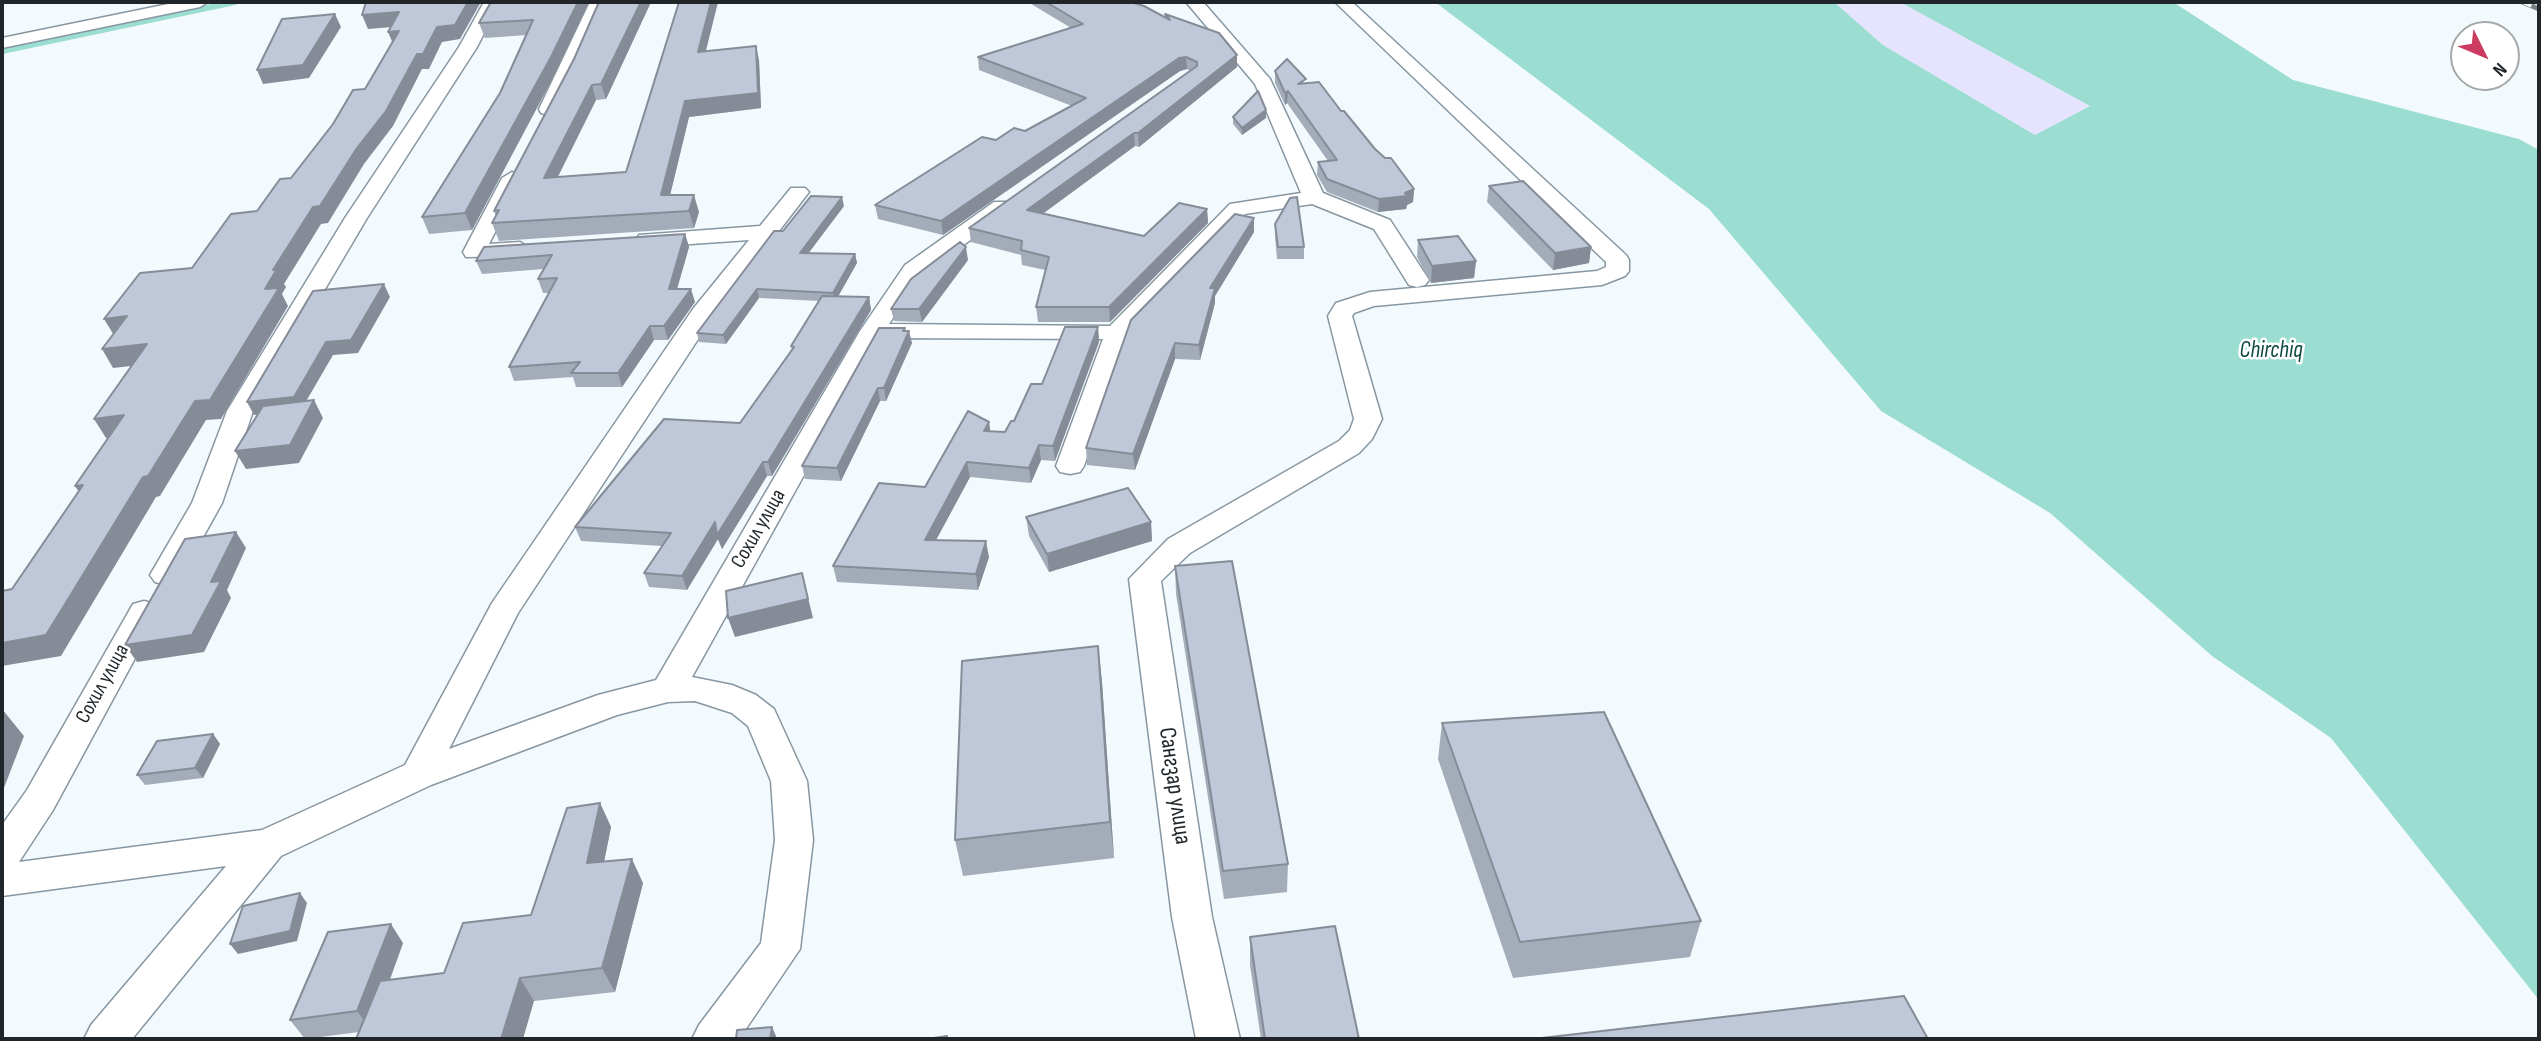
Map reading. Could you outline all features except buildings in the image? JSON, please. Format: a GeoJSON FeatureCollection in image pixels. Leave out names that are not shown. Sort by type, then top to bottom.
{"type":"FeatureCollection","features":[{"type":"Feature","properties":{"kind":"street"},"geometry":{"type":"LineString","coordinates":[[2,43],[200,2]]}},
{"type":"Feature","properties":{"kind":"street","name":"Сохил улица"},"geometry":{"type":"LineString","coordinates":[[2,855],[40,800],[206,503],[240,411],[356,218],[468,47],[492,2]]}},
{"type":"Feature","properties":{"kind":"street"},"geometry":{"type":"LineString","coordinates":[[536,132],[598,2]]}},
{"type":"Feature","properties":{"kind":"street"},"geometry":{"type":"LineString","coordinates":[[1194,2],[1264,82],[1314,197]]}},
{"type":"Feature","properties":{"kind":"street","name":"Сангзар улица"},"geometry":{"type":"LineString","coordinates":[[1217,1039],[1192,917],[1145,579],[1179,546],[1349,447],[1362,433],[1368,419],[1339,316],[1345,308],[1370,299],[1602,278],[1617,271],[1618,260],[1342,2]]}},
{"type":"Feature","properties":{"kind":"street"},"geometry":{"type":"LineString","coordinates":[[523,156],[474,252],[541,247]]}},
{"type":"Feature","properties":{"kind":"street","name":"Сохил улица"},"geometry":{"type":"LineString","coordinates":[[668,690],[872,331],[913,270],[1027,190]]}},
{"type":"Feature","properties":{"kind":"street"},"geometry":{"type":"LineString","coordinates":[[418,775],[503,611],[702,314],[798,192]]}},
{"type":"Feature","properties":{"kind":"street"},"geometry":{"type":"LineString","coordinates":[[1070,467],[1118,332],[1238,209],[1314,197],[1382,225],[1416,280]]}},
{"type":"Feature","properties":{"kind":"street"},"geometry":{"type":"LineString","coordinates":[[621,242],[768,232]]}},
{"type":"Feature","properties":{"kind":"street"},"geometry":{"type":"LineString","coordinates":[[872,331],[1118,332]]}},
{"type":"Feature","properties":{"kind":"street"},"geometry":{"type":"LineString","coordinates":[[2,880],[267,845],[418,775],[561,720],[668,690],[695,689],[720,694],[744,704],[762,718],[781,758],[791,793],[794,840],[792,877],[780,949],[714,1039]]}},
{"type":"Feature","properties":{"kind":"street"},"geometry":{"type":"LineString","coordinates":[[106,1039],[267,845]]}},
{"type":"Feature","properties":{"kind":"shaded area"},"geometry":{"type":"Polygon","coordinates":[[[1834,2],[1900,2],[2090,106],[2035,135],[1883,45],[1834,2]]]}},
{"type":"Feature","properties":{"kind":"water","name":"Chirchiq"},"geometry":{"type":"Polygon","coordinates":[[[1435,2],[1834,2],[1883,45],[2035,135],[2090,106],[1900,2],[2173,2],[2293,80],[2519,139],[2539,150],[2539,1000],[2331,738],[2212,656],[2050,513],[1881,411],[1709,209],[1435,2]]]}},
{"type":"Feature","properties":{"kind":"waterway"},"geometry":{"type":"LineString","coordinates":[[2,51],[235,2]]}},
{"type":"Feature","properties":{"kind":"railway"},"geometry":{"type":"LineString","coordinates":[[2522,2],[2539,9]]}}]}
